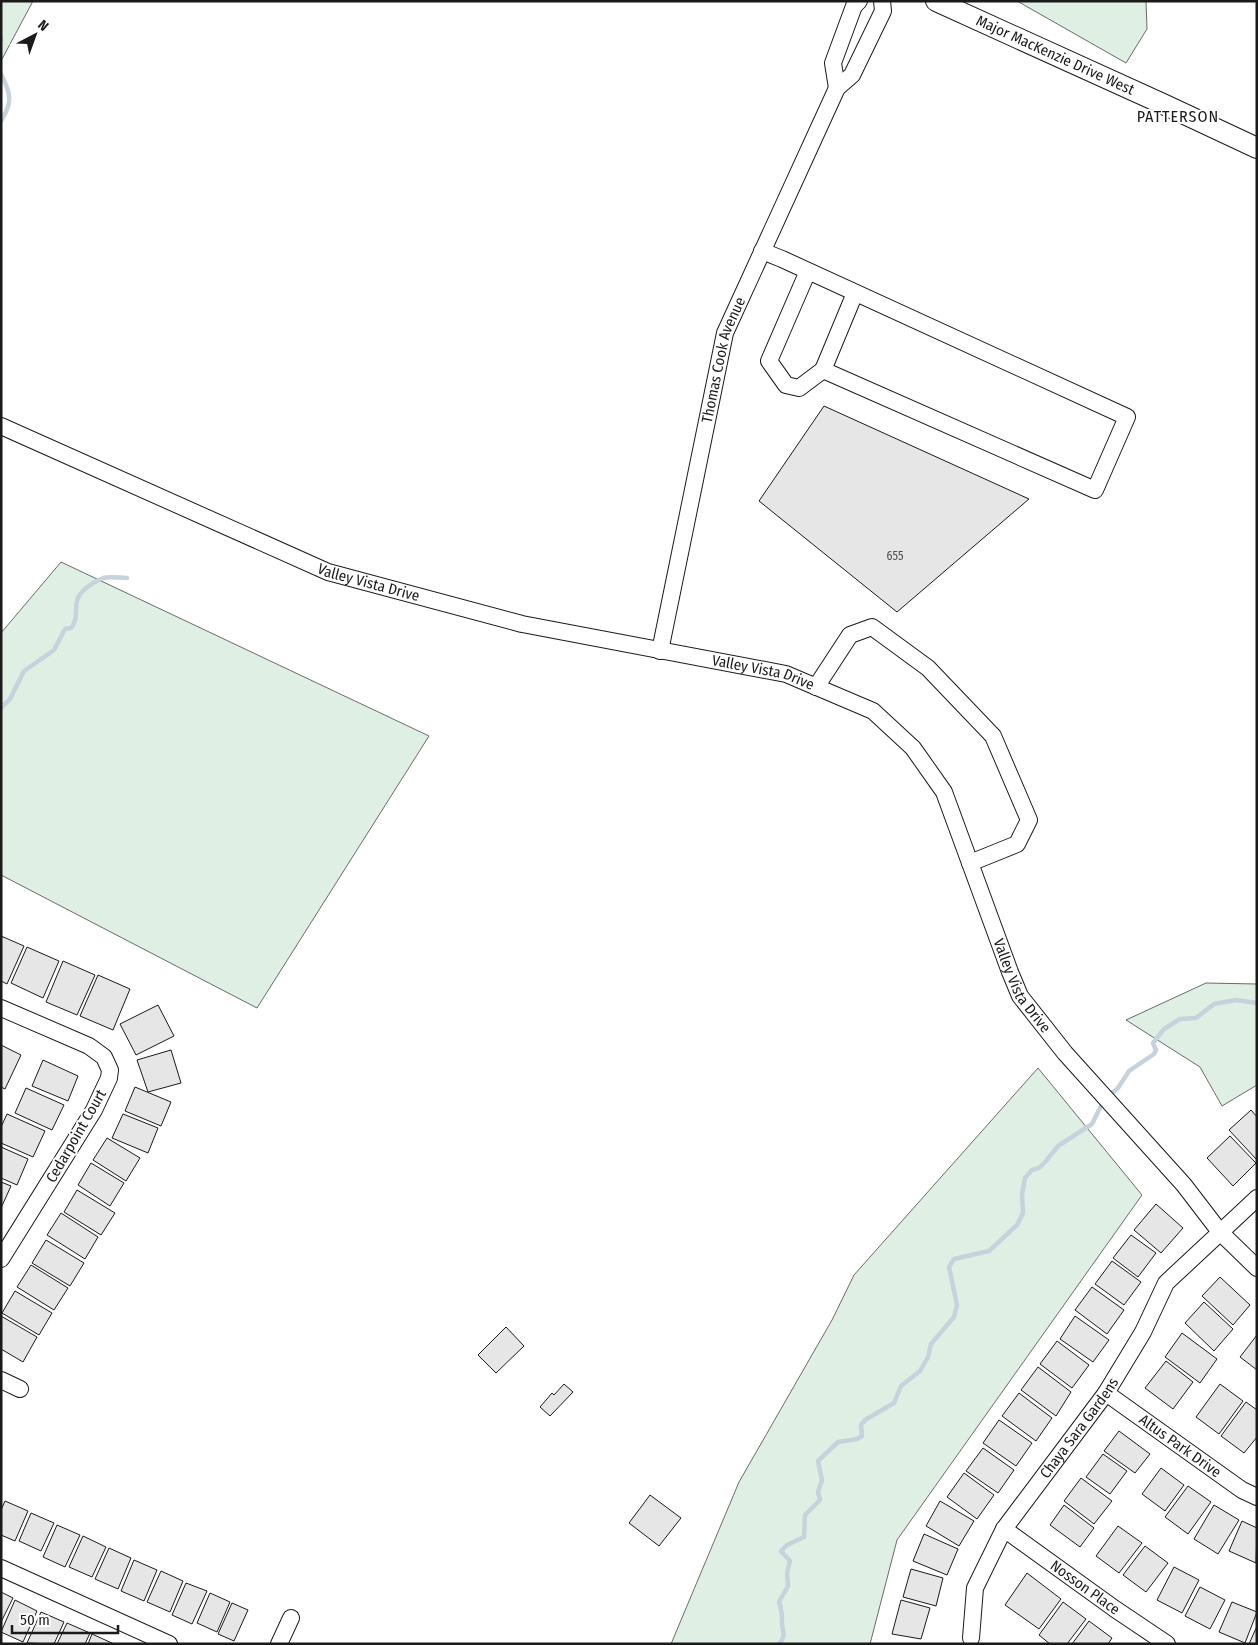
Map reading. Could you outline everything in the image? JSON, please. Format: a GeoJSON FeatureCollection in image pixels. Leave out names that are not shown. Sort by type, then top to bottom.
{"type":"FeatureCollection","features":[{"type":"Feature","properties":{"kind":"main road","name":"Major MacKenzie Drive West"},"geometry":{"type":"LineString","coordinates":[[936,1],[1257,148]]}},
{"type":"Feature","properties":{"kind":"street"},"geometry":{"type":"LineString","coordinates":[[837,88],[833,63],[854,6],[859,1]]}},
{"type":"Feature","properties":{"kind":"street","name":"Thomas Cook Avenue"},"geometry":{"type":"LineString","coordinates":[[660,651],[724,334],[837,88],[852,75],[883,11],[882,1]]}},
{"type":"Feature","properties":{"kind":"street"},"geometry":{"type":"LineString","coordinates":[[762,252],[808,271],[1127,417],[1095,490],[823,370]]}},
{"type":"Feature","properties":{"kind":"street"},"geometry":{"type":"LineString","coordinates":[[808,271],[769,361],[786,385],[800,388],[823,370],[855,293]]}},
{"type":"Feature","properties":{"kind":"street","name":"Valley Vista Drive"},"geometry":{"type":"LineString","coordinates":[[1,426],[328,572],[522,624],[786,674],[873,711],[913,748],[944,792],[1020,996],[1065,1053],[1184,1185],[1220,1232],[1257,1268]]}},
{"type":"Feature","properties":{"kind":"street"},"geometry":{"type":"LineString","coordinates":[[816,687],[850,634],[872,627],[928,668],[993,736],[1029,820],[1017,844],[970,863]]}},
{"type":"Feature","properties":{"kind":"street","name":"Cedarpoint Court"},"geometry":{"type":"LineString","coordinates":[[1,1008],[89,1046],[104,1057],[110,1070],[109,1078],[94,1110],[1,1259]]}},
{"type":"Feature","properties":{"kind":"street","name":"Chaya Sara Gardens"},"geometry":{"type":"LineString","coordinates":[[970,1638],[975,1588],[1004,1529],[1106,1394],[1143,1332],[1166,1283],[1257,1198]]}},
{"type":"Feature","properties":{"kind":"street"},"geometry":{"type":"LineString","coordinates":[[1,1380],[20,1389]]}},
{"type":"Feature","properties":{"kind":"street","name":"Altus Park Drive"},"geometry":{"type":"LineString","coordinates":[[1106,1394],[1242,1490],[1257,1497]]}},
{"type":"Feature","properties":{"kind":"street","name":"Nosson Place"},"geometry":{"type":"LineString","coordinates":[[1004,1529],[1115,1610],[1167,1644]]}},
{"type":"Feature","properties":{"kind":"street"},"geometry":{"type":"LineString","coordinates":[[1,1568],[169,1644]]}},
{"type":"Feature","properties":{"kind":"street"},"geometry":{"type":"LineString","coordinates":[[279,1644],[291,1618]]}},
{"type":"Feature","properties":{"kind":"green space"},"geometry":{"type":"Polygon","coordinates":[[[1,1],[33,1],[1,61],[1,1]]]}},
{"type":"Feature","properties":{"kind":"green space"},"geometry":{"type":"Polygon","coordinates":[[[1017,1],[1146,1],[1147,29],[1126,63],[1017,1]]]}},
{"type":"Feature","properties":{"kind":"green space"},"geometry":{"type":"Polygon","coordinates":[[[61,562],[429,736],[257,1008],[1,875],[1,633],[61,562]]]}},
{"type":"Feature","properties":{"kind":"green space"},"geometry":{"type":"Polygon","coordinates":[[[1206,983],[1257,984],[1257,1085],[1222,1106],[1200,1067],[1126,1020],[1206,983]]]}},
{"type":"Feature","properties":{"kind":"green space"},"geometry":{"type":"Polygon","coordinates":[[[1038,1068],[1142,1195],[897,1540],[870,1644],[671,1644],[739,1482],[832,1320],[854,1275],[1038,1068]]]}},
{"type":"Feature","properties":{"kind":"building"},"geometry":{"type":"Polygon","coordinates":[[[824,406],[1029,499],[897,612],[759,501],[824,406]]]}},
{"type":"Feature","properties":{"kind":"building"},"geometry":{"type":"Polygon","coordinates":[[[1,936],[24,946],[7,984],[1,981],[1,936]]]}},
{"type":"Feature","properties":{"kind":"building"},"geometry":{"type":"Polygon","coordinates":[[[27,947],[59,961],[43,998],[11,983],[27,947]]]}},
{"type":"Feature","properties":{"kind":"building"},"geometry":{"type":"Polygon","coordinates":[[[63,961],[95,975],[77,1015],[46,1002],[63,961]]]}},
{"type":"Feature","properties":{"kind":"building"},"geometry":{"type":"Polygon","coordinates":[[[98,975],[130,989],[113,1030],[80,1016],[98,975]]]}},
{"type":"Feature","properties":{"kind":"building"},"geometry":{"type":"Polygon","coordinates":[[[158,1005],[174,1036],[136,1055],[120,1024],[158,1005]]]}},
{"type":"Feature","properties":{"kind":"building"},"geometry":{"type":"Polygon","coordinates":[[[1,1045],[21,1055],[5,1089],[1,1087],[1,1045]]]}},
{"type":"Feature","properties":{"kind":"building"},"geometry":{"type":"Polygon","coordinates":[[[171,1050],[181,1083],[148,1092],[137,1060],[171,1050]]]}},
{"type":"Feature","properties":{"kind":"building"},"geometry":{"type":"Polygon","coordinates":[[[43,1060],[78,1076],[68,1101],[32,1086],[43,1060]]]}},
{"type":"Feature","properties":{"kind":"building"},"geometry":{"type":"Polygon","coordinates":[[[135,1087],[171,1102],[161,1126],[125,1111],[135,1087]]]}},
{"type":"Feature","properties":{"kind":"building"},"geometry":{"type":"Polygon","coordinates":[[[26,1088],[64,1105],[52,1130],[15,1113],[26,1088]]]}},
{"type":"Feature","properties":{"kind":"building"},"geometry":{"type":"Polygon","coordinates":[[[1251,1110],[1257,1117],[1257,1160],[1229,1130],[1251,1110]]]}},
{"type":"Feature","properties":{"kind":"building"},"geometry":{"type":"Polygon","coordinates":[[[7,1114],[45,1131],[33,1157],[1,1143],[1,1127],[7,1114]]]}},
{"type":"Feature","properties":{"kind":"building"},"geometry":{"type":"Polygon","coordinates":[[[123,1114],[158,1128],[148,1153],[112,1138],[123,1114]]]}},
{"type":"Feature","properties":{"kind":"building"},"geometry":{"type":"Polygon","coordinates":[[[1230,1136],[1256,1163],[1233,1186],[1207,1158],[1230,1136]]]}},
{"type":"Feature","properties":{"kind":"building"},"geometry":{"type":"Polygon","coordinates":[[[107,1138],[140,1158],[126,1181],[93,1160],[107,1138]]]}},
{"type":"Feature","properties":{"kind":"building"},"geometry":{"type":"Polygon","coordinates":[[[1,1147],[28,1159],[17,1185],[1,1178],[1,1147]]]}},
{"type":"Feature","properties":{"kind":"building"},"geometry":{"type":"Polygon","coordinates":[[[91,1163],[124,1183],[110,1206],[78,1185],[91,1163]]]}},
{"type":"Feature","properties":{"kind":"building"},"geometry":{"type":"Polygon","coordinates":[[[1,1182],[11,1186],[1,1208],[1,1182]]]}},
{"type":"Feature","properties":{"kind":"building"},"geometry":{"type":"Polygon","coordinates":[[[77,1190],[115,1213],[101,1235],[64,1212],[77,1190]]]}},
{"type":"Feature","properties":{"kind":"building"},"geometry":{"type":"Polygon","coordinates":[[[1156,1204],[1183,1228],[1161,1253],[1134,1230],[1156,1204]]]}},
{"type":"Feature","properties":{"kind":"building"},"geometry":{"type":"Polygon","coordinates":[[[61,1213],[98,1237],[85,1259],[47,1235],[61,1213]]]}},
{"type":"Feature","properties":{"kind":"building"},"geometry":{"type":"Polygon","coordinates":[[[1131,1235],[1156,1253],[1138,1277],[1113,1258],[1131,1235]]]}},
{"type":"Feature","properties":{"kind":"building"},"geometry":{"type":"Polygon","coordinates":[[[46,1240],[84,1263],[70,1286],[32,1263],[46,1240]]]}},
{"type":"Feature","properties":{"kind":"building"},"geometry":{"type":"Polygon","coordinates":[[[1112,1261],[1141,1282],[1124,1305],[1095,1284],[1112,1261]]]}},
{"type":"Feature","properties":{"kind":"building"},"geometry":{"type":"Polygon","coordinates":[[[31,1265],[68,1288],[54,1310],[17,1287],[31,1265]]]}},
{"type":"Feature","properties":{"kind":"building"},"geometry":{"type":"Polygon","coordinates":[[[1220,1277],[1250,1305],[1233,1325],[1202,1296],[1220,1277]]]}},
{"type":"Feature","properties":{"kind":"building"},"geometry":{"type":"Polygon","coordinates":[[[1092,1287],[1124,1310],[1107,1334],[1075,1310],[1092,1287]]]}},
{"type":"Feature","properties":{"kind":"building"},"geometry":{"type":"Polygon","coordinates":[[[15,1291],[52,1313],[39,1335],[2,1313],[15,1291]]]}},
{"type":"Feature","properties":{"kind":"building"},"geometry":{"type":"Polygon","coordinates":[[[1204,1302],[1233,1329],[1214,1351],[1185,1323],[1204,1302]]]}},
{"type":"Feature","properties":{"kind":"building"},"geometry":{"type":"Polygon","coordinates":[[[1,1316],[37,1337],[23,1362],[1,1349],[1,1316]]]}},
{"type":"Feature","properties":{"kind":"building"},"geometry":{"type":"Polygon","coordinates":[[[1075,1316],[1109,1340],[1093,1362],[1060,1339],[1075,1316]]]}},
{"type":"Feature","properties":{"kind":"building"},"geometry":{"type":"Polygon","coordinates":[[[506,1327],[524,1346],[496,1373],[478,1355],[506,1327]]]}},
{"type":"Feature","properties":{"kind":"building"},"geometry":{"type":"Polygon","coordinates":[[[1182,1333],[1217,1359],[1200,1383],[1165,1357],[1182,1333]]]}},
{"type":"Feature","properties":{"kind":"building"},"geometry":{"type":"Polygon","coordinates":[[[1257,1335],[1257,1370],[1240,1357],[1257,1335]]]}},
{"type":"Feature","properties":{"kind":"building"},"geometry":{"type":"Polygon","coordinates":[[[1057,1341],[1089,1365],[1072,1388],[1040,1364],[1057,1341]]]}},
{"type":"Feature","properties":{"kind":"building"},"geometry":{"type":"Polygon","coordinates":[[[1166,1361],[1193,1382],[1173,1409],[1145,1388],[1166,1361]]]}},
{"type":"Feature","properties":{"kind":"building"},"geometry":{"type":"Polygon","coordinates":[[[1038,1367],[1071,1392],[1056,1416],[1021,1390],[1038,1367]]]}},
{"type":"Feature","properties":{"kind":"building"},"geometry":{"type":"Polygon","coordinates":[[[564,1384],[573,1392],[550,1416],[540,1407],[552,1393],[554,1395],[564,1384]]]}},
{"type":"Feature","properties":{"kind":"building"},"geometry":{"type":"Polygon","coordinates":[[[1220,1384],[1243,1401],[1219,1434],[1196,1417],[1220,1384]]]}},
{"type":"Feature","properties":{"kind":"building"},"geometry":{"type":"Polygon","coordinates":[[[1019,1393],[1052,1418],[1036,1441],[1002,1416],[1019,1393]]]}},
{"type":"Feature","properties":{"kind":"building"},"geometry":{"type":"Polygon","coordinates":[[[1246,1402],[1257,1410],[1257,1437],[1244,1453],[1221,1436],[1246,1402]]]}},
{"type":"Feature","properties":{"kind":"building"},"geometry":{"type":"Polygon","coordinates":[[[999,1420],[1032,1443],[1016,1466],[983,1443],[999,1420]]]}},
{"type":"Feature","properties":{"kind":"building"},"geometry":{"type":"Polygon","coordinates":[[[1119,1431],[1150,1454],[1135,1473],[1104,1451],[1119,1431]]]}},
{"type":"Feature","properties":{"kind":"building"},"geometry":{"type":"Polygon","coordinates":[[[983,1448],[1014,1470],[998,1493],[966,1471],[983,1448]]]}},
{"type":"Feature","properties":{"kind":"building"},"geometry":{"type":"Polygon","coordinates":[[[1103,1454],[1127,1471],[1110,1494],[1086,1477],[1103,1454]]]}},
{"type":"Feature","properties":{"kind":"building"},"geometry":{"type":"Polygon","coordinates":[[[1161,1468],[1184,1485],[1165,1511],[1142,1494],[1161,1468]]]}},
{"type":"Feature","properties":{"kind":"building"},"geometry":{"type":"Polygon","coordinates":[[[964,1473],[994,1495],[977,1519],[947,1497],[964,1473]]]}},
{"type":"Feature","properties":{"kind":"building"},"geometry":{"type":"Polygon","coordinates":[[[1081,1478],[1112,1501],[1094,1524],[1064,1501],[1081,1478]]]}},
{"type":"Feature","properties":{"kind":"building"},"geometry":{"type":"Polygon","coordinates":[[[1188,1486],[1211,1502],[1188,1534],[1165,1517],[1188,1486]]]}},
{"type":"Feature","properties":{"kind":"building"},"geometry":{"type":"Polygon","coordinates":[[[650,1495],[681,1518],[659,1546],[629,1523],[650,1495]]]}},
{"type":"Feature","properties":{"kind":"building"},"geometry":{"type":"Polygon","coordinates":[[[5,1501],[28,1511],[15,1541],[1,1535],[1,1510],[5,1501]]]}},
{"type":"Feature","properties":{"kind":"building"},"geometry":{"type":"Polygon","coordinates":[[[940,1501],[974,1521],[959,1546],[926,1526],[940,1501]]]}},
{"type":"Feature","properties":{"kind":"building"},"geometry":{"type":"Polygon","coordinates":[[[1064,1505],[1094,1528],[1080,1547],[1050,1525],[1064,1505]]]}},
{"type":"Feature","properties":{"kind":"building"},"geometry":{"type":"Polygon","coordinates":[[[1214,1505],[1239,1520],[1218,1554],[1194,1539],[1214,1505]]]}},
{"type":"Feature","properties":{"kind":"building"},"geometry":{"type":"Polygon","coordinates":[[[31,1513],[54,1523],[41,1551],[19,1541],[31,1513]]]}},
{"type":"Feature","properties":{"kind":"building"},"geometry":{"type":"Polygon","coordinates":[[[1242,1521],[1257,1528],[1256,1563],[1229,1551],[1242,1521]]]}},
{"type":"Feature","properties":{"kind":"building"},"geometry":{"type":"Polygon","coordinates":[[[57,1525],[80,1535],[65,1567],[43,1557],[57,1525]]]}},
{"type":"Feature","properties":{"kind":"building"},"geometry":{"type":"Polygon","coordinates":[[[1118,1526],[1142,1543],[1119,1573],[1096,1556],[1118,1526]]]}},
{"type":"Feature","properties":{"kind":"building"},"geometry":{"type":"Polygon","coordinates":[[[924,1534],[958,1549],[947,1575],[913,1561],[924,1534]]]}},
{"type":"Feature","properties":{"kind":"building"},"geometry":{"type":"Polygon","coordinates":[[[83,1536],[106,1547],[92,1577],[69,1567],[83,1536]]]}},
{"type":"Feature","properties":{"kind":"building"},"geometry":{"type":"Polygon","coordinates":[[[1145,1546],[1168,1563],[1146,1592],[1123,1575],[1145,1546]]]}},
{"type":"Feature","properties":{"kind":"building"},"geometry":{"type":"Polygon","coordinates":[[[109,1548],[131,1558],[118,1589],[95,1579],[109,1548]]]}},
{"type":"Feature","properties":{"kind":"building"},"geometry":{"type":"Polygon","coordinates":[[[134,1560],[157,1570],[144,1601],[121,1591],[134,1560]]]}},
{"type":"Feature","properties":{"kind":"building"},"geometry":{"type":"Polygon","coordinates":[[[1174,1567],[1199,1580],[1182,1613],[1157,1600],[1174,1567]]]}},
{"type":"Feature","properties":{"kind":"building"},"geometry":{"type":"Polygon","coordinates":[[[911,1569],[943,1578],[936,1606],[903,1597],[911,1569]]]}},
{"type":"Feature","properties":{"kind":"building"},"geometry":{"type":"Polygon","coordinates":[[[161,1571],[183,1581],[170,1612],[147,1602],[161,1571]]]}},
{"type":"Feature","properties":{"kind":"building"},"geometry":{"type":"Polygon","coordinates":[[[1027,1573],[1061,1599],[1039,1629],[1005,1605],[1027,1573]]]}},
{"type":"Feature","properties":{"kind":"building"},"geometry":{"type":"Polygon","coordinates":[[[186,1583],[207,1591],[192,1624],[172,1615],[186,1583]]]}},
{"type":"Feature","properties":{"kind":"building"},"geometry":{"type":"Polygon","coordinates":[[[1200,1587],[1225,1600],[1210,1629],[1185,1616],[1200,1587]]]}},
{"type":"Feature","properties":{"kind":"building"},"geometry":{"type":"Polygon","coordinates":[[[1,1592],[13,1598],[1,1622],[1,1592]]]}},
{"type":"Feature","properties":{"kind":"building"},"geometry":{"type":"Polygon","coordinates":[[[210,1593],[230,1602],[217,1632],[197,1623],[210,1593]]]}},
{"type":"Feature","properties":{"kind":"building"},"geometry":{"type":"Polygon","coordinates":[[[15,1600],[37,1611],[23,1642],[1,1632],[15,1600]]]}},
{"type":"Feature","properties":{"kind":"building"},"geometry":{"type":"Polygon","coordinates":[[[901,1600],[930,1608],[921,1639],[892,1634],[901,1600]]]}},
{"type":"Feature","properties":{"kind":"building"},"geometry":{"type":"Polygon","coordinates":[[[1063,1602],[1086,1619],[1067,1644],[1050,1644],[1039,1635],[1063,1602]]]}},
{"type":"Feature","properties":{"kind":"building"},"geometry":{"type":"Polygon","coordinates":[[[1232,1602],[1257,1612],[1245,1643],[1219,1632],[1232,1602]]]}},
{"type":"Feature","properties":{"kind":"building"},"geometry":{"type":"Polygon","coordinates":[[[232,1603],[248,1610],[234,1641],[218,1634],[232,1603]]]}},
{"type":"Feature","properties":{"kind":"building"},"geometry":{"type":"Polygon","coordinates":[[[41,1612],[64,1622],[54,1644],[27,1643],[41,1612]]]}},
{"type":"Feature","properties":{"kind":"building"},"geometry":{"type":"Polygon","coordinates":[[[1089,1621],[1112,1638],[1108,1644],[1072,1644],[1089,1621]]]}},
{"type":"Feature","properties":{"kind":"building"},"geometry":{"type":"Polygon","coordinates":[[[67,1623],[90,1633],[85,1644],[57,1644],[67,1623]]]}},
{"type":"Feature","properties":{"kind":"building"},"geometry":{"type":"Polygon","coordinates":[[[1257,1626],[1257,1644],[1249,1644],[1257,1626]]]}},
{"type":"Feature","properties":{"kind":"building"},"geometry":{"type":"Polygon","coordinates":[[[92,1634],[114,1644],[88,1644],[92,1634]]]}},
{"type":"Feature","properties":{"kind":"waterway"},"geometry":{"type":"LineString","coordinates":[[1,74],[9,93],[9,103],[1,121]]}},
{"type":"Feature","properties":{"kind":"waterway"},"geometry":{"type":"LineString","coordinates":[[1,708],[10,699],[24,671],[54,650],[65,629],[71,628],[76,618],[78,597],[83,590],[103,578],[127,578]]}},
{"type":"Feature","properties":{"kind":"waterway"},"geometry":{"type":"LineString","coordinates":[[779,1644],[784,1634],[779,1602],[788,1586],[787,1573],[790,1561],[781,1551],[787,1545],[804,1537],[805,1515],[820,1500],[818,1492],[822,1480],[818,1461],[838,1442],[857,1439],[862,1436],[861,1425],[865,1420],[894,1403],[901,1386],[920,1371],[928,1357],[931,1344],[954,1317],[957,1305],[949,1267],[954,1259],[989,1251],[1017,1225],[1023,1213],[1022,1194],[1025,1178],[1032,1170],[1039,1168],[1058,1146],[1092,1124],[1104,1100],[1118,1088],[1129,1071],[1154,1054],[1156,1050],[1153,1043],[1164,1029],[1180,1019],[1196,1018],[1214,1004],[1236,1000],[1257,1003]]}},
{"type":"Feature","properties":{"kind":"district","name":"PATTERSON"},"geometry":{"type":"Point","coordinates":[1178,116]}}]}
